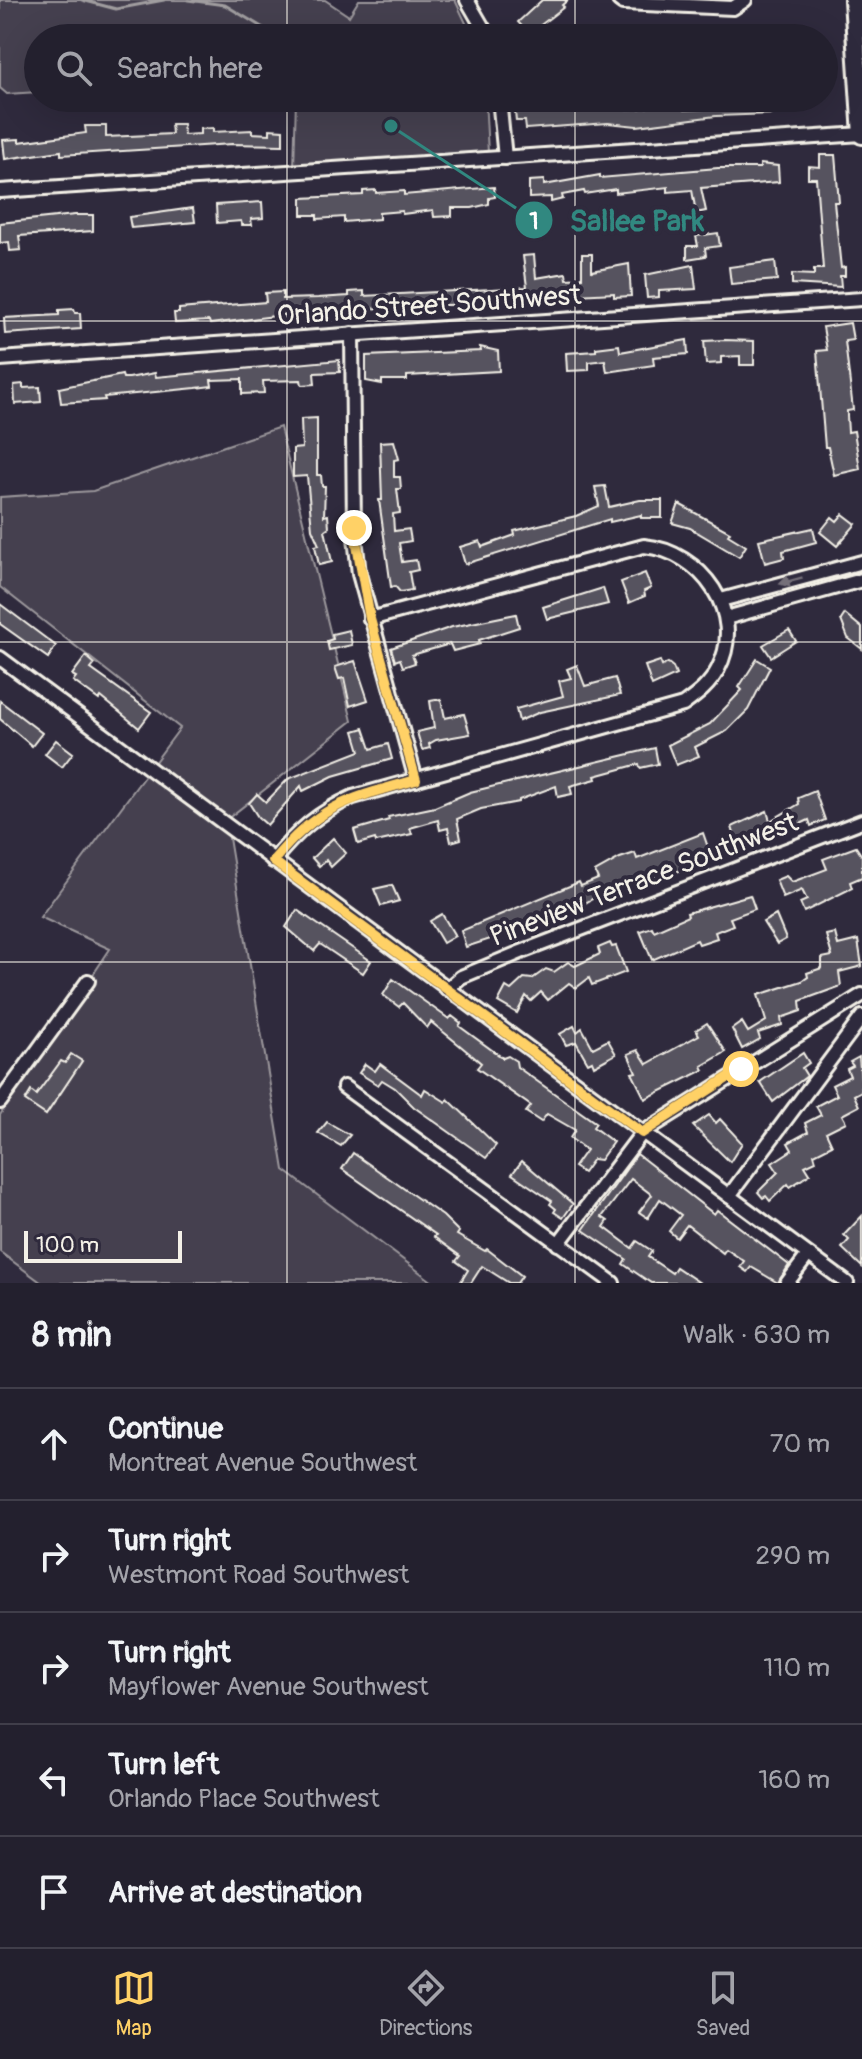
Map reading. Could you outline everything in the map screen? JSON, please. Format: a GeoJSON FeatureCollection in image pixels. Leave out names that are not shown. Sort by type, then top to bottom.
{"type":"FeatureCollection","features":[{"type":"Feature","properties":{"kind":"main road"},"geometry":{"type":"LineString","coordinates":[[853,0],[862,134]]}},
{"type":"Feature","properties":{"kind":"street"},"geometry":{"type":"LineString","coordinates":[[467,0],[481,24]]}},
{"type":"Feature","properties":{"kind":"street"},"geometry":{"type":"LineString","coordinates":[[619,0],[623,3],[733,8],[745,0]]}},
{"type":"Feature","properties":{"kind":"street"},"geometry":{"type":"LineString","coordinates":[[500,112],[505,158]]}},
{"type":"Feature","properties":{"kind":"street"},"geometry":{"type":"LineString","coordinates":[[0,191],[862,134]]}},
{"type":"Feature","properties":{"kind":"street","name":"Orlando Street Southwest"},"geometry":{"type":"LineString","coordinates":[[0,359],[862,299]]}},
{"type":"Feature","properties":{"kind":"street"},"geometry":{"type":"LineString","coordinates":[[352,334],[354,528],[370,619],[416,780]]}},
{"type":"Feature","properties":{"kind":"street"},"geometry":{"type":"LineString","coordinates":[[273,861],[297,831],[328,809],[353,797],[683,705],[703,690],[718,669],[726,645],[726,618],[721,600],[705,576],[679,555],[663,548],[644,546],[370,619]]}},
{"type":"Feature","properties":{"kind":"street"},"geometry":{"type":"LineString","coordinates":[[721,600],[862,562]]}},
{"type":"Feature","properties":{"kind":"street"},"geometry":{"type":"LineString","coordinates":[[726,618],[862,580]]}},
{"type":"Feature","properties":{"kind":"street"},"geometry":{"type":"LineString","coordinates":[[0,658],[847,1283]]}},
{"type":"Feature","properties":{"kind":"street","name":"Pineview Terrace Southwest"},"geometry":{"type":"LineString","coordinates":[[447,989],[461,977],[521,952],[862,821]]}},
{"type":"Feature","properties":{"kind":"street"},"geometry":{"type":"LineString","coordinates":[[0,1102],[88,981]]}},
{"type":"Feature","properties":{"kind":"street"},"geometry":{"type":"LineString","coordinates":[[558,1244],[642,1133],[862,995]]}},
{"type":"Feature","properties":{"kind":"street"},"geometry":{"type":"LineString","coordinates":[[729,1196],[862,1017]]}},
{"type":"Feature","properties":{"kind":"street"},"geometry":{"type":"LineString","coordinates":[[344,1087],[613,1283]]}},
{"type":"Feature","properties":{"kind":"street"},"geometry":{"type":"LineString","coordinates":[[787,1283],[808,1255]]}},
{"type":"Feature","properties":{"kind":"shaded area"},"geometry":{"type":"Polygon","coordinates":[[[0,0],[325,0],[349,16],[359,0],[455,0],[466,24],[24,24],[24,93],[7,94],[0,88],[0,0]]]}},
{"type":"Feature","properties":{"kind":"shaded area"},"geometry":{"type":"Polygon","coordinates":[[[296,112],[486,112],[488,153],[294,169],[296,112]]]}},
{"type":"Feature","properties":{"kind":"shaded area"},"geometry":{"type":"Polygon","coordinates":[[[280,427],[352,721],[226,820],[284,1170],[434,1283],[42,1283],[0,1252],[0,1115],[110,949],[40,917],[180,728],[0,587],[0,497],[93,491],[280,427]]]}},
{"type":"Feature","properties":{"kind":"building"},"geometry":{"type":"Polygon","coordinates":[[[542,0],[568,0],[562,5],[564,7],[542,24],[518,22],[542,0]]]}},
{"type":"Feature","properties":{"kind":"building"},"geometry":{"type":"Polygon","coordinates":[[[515,112],[774,114],[716,116],[637,126],[608,123],[526,129],[525,121],[516,121],[515,112]]]}},
{"type":"Feature","properties":{"kind":"building"},"geometry":{"type":"Polygon","coordinates":[[[171,124],[183,124],[184,135],[200,134],[200,129],[213,128],[213,132],[252,130],[252,133],[270,134],[270,129],[283,130],[283,145],[232,144],[61,155],[61,151],[5,159],[3,140],[19,139],[19,142],[86,133],[85,126],[106,126],[106,137],[172,134],[171,124]]]}},
{"type":"Feature","properties":{"kind":"building"},"geometry":{"type":"Polygon","coordinates":[[[820,155],[835,155],[839,202],[834,202],[841,268],[845,267],[845,276],[840,276],[841,287],[792,284],[792,274],[814,275],[814,269],[823,269],[816,178],[808,178],[808,166],[820,167],[820,155]]]}},
{"type":"Feature","properties":{"kind":"building"},"geometry":{"type":"Polygon","coordinates":[[[760,164],[778,166],[779,182],[701,188],[706,211],[696,213],[692,190],[668,192],[668,187],[616,193],[616,189],[585,194],[584,191],[562,195],[563,199],[551,202],[551,197],[529,198],[529,181],[544,180],[544,185],[600,175],[600,178],[718,168],[760,168],[760,164]]]}},
{"type":"Feature","properties":{"kind":"building"},"geometry":{"type":"Polygon","coordinates":[[[494,187],[495,197],[489,198],[489,204],[452,208],[452,216],[434,217],[433,210],[402,214],[402,211],[379,213],[379,219],[344,222],[344,217],[317,219],[317,215],[302,215],[302,198],[363,195],[363,191],[376,190],[376,193],[404,191],[404,195],[494,187]]]}},
{"type":"Feature","properties":{"kind":"building"},"geometry":{"type":"Polygon","coordinates":[[[262,202],[263,218],[251,219],[252,225],[242,225],[241,221],[217,223],[216,205],[262,202]]]}},
{"type":"Feature","properties":{"kind":"building"},"geometry":{"type":"Polygon","coordinates":[[[193,208],[195,222],[131,228],[129,217],[193,208]]]}},
{"type":"Feature","properties":{"kind":"building"},"geometry":{"type":"Polygon","coordinates":[[[93,215],[93,231],[19,236],[21,250],[10,251],[9,242],[0,243],[0,223],[93,215]]]}},
{"type":"Feature","properties":{"kind":"building"},"geometry":{"type":"Polygon","coordinates":[[[718,233],[720,246],[705,248],[706,256],[687,259],[687,246],[698,246],[696,236],[718,233]]]}},
{"type":"Feature","properties":{"kind":"building"},"geometry":{"type":"Polygon","coordinates":[[[582,254],[592,254],[592,271],[629,264],[631,296],[614,297],[614,293],[500,299],[500,303],[420,306],[420,311],[383,311],[383,308],[339,310],[339,316],[327,316],[327,311],[310,312],[310,317],[291,317],[291,314],[210,324],[209,321],[175,323],[174,313],[179,313],[179,309],[266,302],[265,293],[283,292],[283,299],[349,296],[349,292],[364,291],[364,296],[527,287],[523,256],[534,255],[536,278],[566,273],[567,279],[582,278],[582,254]]]}},
{"type":"Feature","properties":{"kind":"building"},"geometry":{"type":"Polygon","coordinates":[[[775,261],[777,280],[731,284],[729,267],[775,261]]]}},
{"type":"Feature","properties":{"kind":"building"},"geometry":{"type":"Polygon","coordinates":[[[693,265],[696,289],[659,291],[659,297],[647,298],[645,275],[693,265]]]}},
{"type":"Feature","properties":{"kind":"building"},"geometry":{"type":"Polygon","coordinates":[[[74,309],[75,313],[80,313],[81,329],[5,334],[4,318],[59,315],[59,310],[74,309]]]}},
{"type":"Feature","properties":{"kind":"building"},"geometry":{"type":"Polygon","coordinates":[[[850,323],[853,340],[845,341],[853,410],[847,411],[848,432],[854,431],[860,469],[834,475],[828,447],[825,447],[817,351],[827,350],[823,327],[850,323]]]}},
{"type":"Feature","properties":{"kind":"building"},"geometry":{"type":"Polygon","coordinates":[[[687,340],[688,354],[653,357],[654,365],[607,372],[605,360],[589,362],[589,370],[567,371],[566,353],[596,351],[596,348],[619,345],[620,352],[687,340]]]}},
{"type":"Feature","properties":{"kind":"building"},"geometry":{"type":"Polygon","coordinates":[[[704,341],[754,341],[754,365],[740,365],[740,356],[721,357],[721,363],[706,364],[704,341]]]}},
{"type":"Feature","properties":{"kind":"building"},"geometry":{"type":"Polygon","coordinates":[[[480,347],[498,351],[499,371],[407,376],[407,380],[382,380],[382,384],[366,381],[366,356],[481,351],[480,347]]]}},
{"type":"Feature","properties":{"kind":"building"},"geometry":{"type":"Polygon","coordinates":[[[339,360],[340,372],[314,373],[315,384],[302,385],[301,380],[263,381],[264,393],[242,394],[242,379],[211,380],[212,386],[61,403],[59,388],[122,375],[129,378],[155,373],[156,377],[339,360]]]}},
{"type":"Feature","properties":{"kind":"building"},"geometry":{"type":"Polygon","coordinates":[[[23,384],[23,388],[40,387],[41,402],[15,404],[14,385],[23,384]]]}},
{"type":"Feature","properties":{"kind":"building"},"geometry":{"type":"Polygon","coordinates":[[[317,418],[317,475],[321,475],[322,486],[325,486],[324,516],[328,515],[329,527],[325,530],[332,562],[319,565],[315,546],[319,545],[312,529],[307,476],[293,477],[293,449],[302,448],[301,419],[317,418]]]}},
{"type":"Feature","properties":{"kind":"building"},"geometry":{"type":"Polygon","coordinates":[[[394,441],[399,459],[394,460],[394,477],[400,477],[401,489],[397,489],[400,513],[393,514],[394,531],[409,529],[411,541],[399,543],[402,562],[416,560],[418,570],[409,572],[412,590],[400,592],[395,586],[391,587],[379,500],[382,500],[380,442],[394,441]]]}},
{"type":"Feature","properties":{"kind":"building"},"geometry":{"type":"Polygon","coordinates":[[[605,486],[609,507],[640,500],[662,500],[662,518],[641,518],[641,515],[610,522],[610,519],[465,564],[460,547],[480,541],[482,547],[515,535],[514,531],[576,516],[599,506],[595,487],[605,486]]]}},
{"type":"Feature","properties":{"kind":"building"},"geometry":{"type":"Polygon","coordinates":[[[679,504],[730,532],[728,535],[746,546],[739,557],[690,528],[672,523],[679,504]]]}},
{"type":"Feature","properties":{"kind":"building"},"geometry":{"type":"Polygon","coordinates":[[[843,514],[856,524],[837,546],[820,532],[832,517],[837,521],[843,514]]]}},
{"type":"Feature","properties":{"kind":"building"},"geometry":{"type":"Polygon","coordinates":[[[813,528],[816,542],[783,551],[784,558],[765,563],[759,540],[813,528]]]}},
{"type":"Feature","properties":{"kind":"building"},"geometry":{"type":"Polygon","coordinates":[[[645,573],[651,588],[644,591],[645,596],[629,603],[621,582],[645,573]]]}},
{"type":"Feature","properties":{"kind":"building"},"geometry":{"type":"Polygon","coordinates":[[[603,588],[608,604],[547,619],[543,607],[603,588]]]}},
{"type":"Feature","properties":{"kind":"building"},"geometry":{"type":"Polygon","coordinates":[[[0,604],[56,646],[48,658],[0,624],[0,604]]]}},
{"type":"Feature","properties":{"kind":"building"},"geometry":{"type":"Polygon","coordinates":[[[516,614],[519,627],[479,640],[480,644],[453,651],[450,644],[412,655],[415,663],[403,667],[400,659],[395,661],[391,648],[452,627],[516,614]]]}},
{"type":"Feature","properties":{"kind":"building"},"geometry":{"type":"Polygon","coordinates":[[[845,614],[862,628],[862,649],[848,638],[841,620],[845,614]]]}},
{"type":"Feature","properties":{"kind":"building"},"geometry":{"type":"Polygon","coordinates":[[[349,630],[352,645],[329,650],[327,641],[333,639],[332,634],[349,630]]]}},
{"type":"Feature","properties":{"kind":"building"},"geometry":{"type":"Polygon","coordinates":[[[789,630],[796,641],[771,657],[763,645],[789,630]]]}},
{"type":"Feature","properties":{"kind":"building"},"geometry":{"type":"Polygon","coordinates":[[[86,656],[95,664],[91,669],[151,712],[139,728],[101,697],[99,700],[73,681],[76,677],[72,675],[86,656]]]}},
{"type":"Feature","properties":{"kind":"building"},"geometry":{"type":"Polygon","coordinates":[[[757,659],[770,667],[748,710],[727,731],[695,747],[699,756],[676,765],[668,745],[710,724],[742,690],[739,687],[757,659]]]}},
{"type":"Feature","properties":{"kind":"building"},"geometry":{"type":"Polygon","coordinates":[[[355,661],[368,700],[350,706],[344,678],[339,679],[335,667],[355,661]]]}},
{"type":"Feature","properties":{"kind":"building"},"geometry":{"type":"Polygon","coordinates":[[[660,661],[662,666],[668,663],[673,667],[676,675],[652,686],[645,666],[660,661]]]}},
{"type":"Feature","properties":{"kind":"building"},"geometry":{"type":"Polygon","coordinates":[[[577,665],[585,686],[615,678],[620,695],[540,712],[519,721],[516,709],[563,696],[559,681],[571,678],[567,669],[577,665]]]}},
{"type":"Feature","properties":{"kind":"building"},"geometry":{"type":"Polygon","coordinates":[[[441,699],[445,718],[464,714],[470,734],[436,740],[429,744],[430,748],[422,750],[417,732],[434,728],[430,701],[441,699]]]}},
{"type":"Feature","properties":{"kind":"building"},"geometry":{"type":"Polygon","coordinates":[[[0,701],[42,733],[32,746],[0,719],[0,701]]]}},
{"type":"Feature","properties":{"kind":"building"},"geometry":{"type":"Polygon","coordinates":[[[364,728],[371,749],[388,744],[392,759],[333,776],[303,791],[301,786],[267,825],[258,817],[249,803],[257,794],[266,802],[288,779],[360,751],[354,731],[364,728]]]}},
{"type":"Feature","properties":{"kind":"building"},"geometry":{"type":"Polygon","coordinates":[[[56,740],[73,753],[62,767],[45,754],[56,740]]]}},
{"type":"Feature","properties":{"kind":"building"},"geometry":{"type":"Polygon","coordinates":[[[655,748],[658,764],[640,768],[639,764],[595,776],[596,779],[570,786],[572,794],[558,797],[556,786],[519,802],[481,809],[457,819],[461,839],[451,842],[448,828],[440,830],[438,820],[410,828],[412,834],[358,844],[354,830],[389,820],[388,817],[435,807],[470,792],[655,748]]]}},
{"type":"Feature","properties":{"kind":"building"},"geometry":{"type":"Polygon","coordinates":[[[815,791],[825,820],[811,826],[809,820],[740,852],[732,827],[767,811],[770,821],[799,804],[798,798],[815,791]]]}},
{"type":"Feature","properties":{"kind":"building"},"geometry":{"type":"Polygon","coordinates":[[[703,833],[711,856],[707,857],[709,862],[601,894],[566,914],[562,910],[540,923],[466,947],[461,931],[579,882],[581,886],[598,879],[595,872],[620,858],[635,853],[637,859],[703,833]]]}},
{"type":"Feature","properties":{"kind":"building"},"geometry":{"type":"Polygon","coordinates":[[[333,838],[346,853],[331,867],[326,860],[319,866],[312,858],[333,838]]]}},
{"type":"Feature","properties":{"kind":"building"},"geometry":{"type":"Polygon","coordinates":[[[856,847],[862,856],[862,877],[850,882],[852,888],[804,912],[800,903],[807,900],[802,890],[783,898],[776,880],[786,876],[792,882],[827,869],[823,859],[856,847]]]}},
{"type":"Feature","properties":{"kind":"building"},"geometry":{"type":"Polygon","coordinates":[[[392,885],[399,901],[381,906],[374,889],[392,885]]]}},
{"type":"Feature","properties":{"kind":"building"},"geometry":{"type":"Polygon","coordinates":[[[750,895],[755,909],[730,918],[733,925],[715,932],[717,938],[699,944],[697,940],[652,960],[640,931],[652,927],[654,931],[688,916],[687,913],[750,895]]]}},
{"type":"Feature","properties":{"kind":"building"},"geometry":{"type":"Polygon","coordinates":[[[297,910],[371,961],[363,973],[320,944],[314,951],[286,927],[297,910]]]}},
{"type":"Feature","properties":{"kind":"building"},"geometry":{"type":"Polygon","coordinates":[[[442,914],[455,936],[443,943],[430,921],[442,914]]]}},
{"type":"Feature","properties":{"kind":"building"},"geometry":{"type":"Polygon","coordinates":[[[776,915],[786,939],[777,944],[763,922],[776,915]]]}},
{"type":"Feature","properties":{"kind":"building"},"geometry":{"type":"Polygon","coordinates":[[[835,933],[838,945],[858,940],[862,966],[839,972],[841,986],[800,1001],[801,1011],[781,1018],[782,1025],[758,1033],[760,1039],[742,1049],[732,1029],[742,1022],[748,1032],[766,1021],[758,995],[802,981],[808,977],[807,973],[822,968],[822,958],[832,956],[826,935],[835,933]]]}},
{"type":"Feature","properties":{"kind":"building"},"geometry":{"type":"Polygon","coordinates":[[[610,943],[612,947],[616,946],[626,972],[592,985],[589,978],[576,988],[569,983],[548,1000],[541,992],[531,1001],[526,996],[517,1013],[498,1002],[506,987],[511,990],[524,978],[532,979],[546,969],[554,972],[568,962],[575,966],[600,954],[598,948],[610,943]]]}},
{"type":"Feature","properties":{"kind":"building"},"geometry":{"type":"Polygon","coordinates":[[[393,979],[449,1019],[452,1016],[461,1023],[459,1026],[503,1058],[508,1056],[516,1061],[517,1067],[596,1123],[593,1127],[613,1142],[600,1160],[593,1159],[583,1173],[574,1167],[586,1150],[570,1138],[575,1130],[547,1114],[541,1122],[526,1112],[531,1106],[477,1068],[481,1063],[457,1043],[431,1022],[427,1028],[403,1003],[399,1007],[383,995],[393,979]]]}},
{"type":"Feature","properties":{"kind":"building"},"geometry":{"type":"Polygon","coordinates":[[[707,1023],[726,1052],[702,1066],[704,1070],[645,1099],[632,1073],[636,1072],[628,1054],[638,1050],[647,1064],[699,1035],[696,1030],[707,1023]]]}},
{"type":"Feature","properties":{"kind":"building"},"geometry":{"type":"Polygon","coordinates":[[[574,1026],[577,1032],[582,1028],[593,1048],[608,1040],[616,1054],[594,1066],[592,1061],[588,1063],[576,1042],[566,1045],[560,1034],[574,1026]]]}},
{"type":"Feature","properties":{"kind":"building"},"geometry":{"type":"Polygon","coordinates":[[[803,1053],[809,1063],[802,1068],[807,1076],[773,1102],[760,1082],[803,1053]]]}},
{"type":"Feature","properties":{"kind":"building"},"geometry":{"type":"Polygon","coordinates":[[[71,1054],[82,1061],[46,1115],[25,1101],[31,1091],[36,1095],[61,1061],[65,1063],[71,1054]]]}},
{"type":"Feature","properties":{"kind":"building"},"geometry":{"type":"Polygon","coordinates":[[[859,1057],[862,1091],[854,1095],[859,1106],[842,1115],[846,1122],[826,1132],[832,1145],[814,1154],[816,1161],[805,1166],[810,1174],[790,1187],[788,1184],[770,1201],[766,1196],[763,1198],[758,1192],[778,1172],[772,1163],[792,1150],[788,1143],[808,1132],[805,1123],[821,1115],[816,1106],[837,1095],[832,1085],[850,1076],[847,1069],[853,1066],[850,1062],[859,1057]]]}},
{"type":"Feature","properties":{"kind":"building"},"geometry":{"type":"Polygon","coordinates":[[[365,1064],[375,1071],[380,1064],[422,1095],[425,1089],[446,1102],[448,1099],[496,1145],[486,1158],[414,1107],[395,1088],[382,1080],[378,1085],[359,1073],[365,1064]]]}},
{"type":"Feature","properties":{"kind":"building"},"geometry":{"type":"Polygon","coordinates":[[[709,1115],[716,1123],[720,1119],[742,1143],[730,1162],[693,1126],[709,1115]]]}},
{"type":"Feature","properties":{"kind":"building"},"geometry":{"type":"Polygon","coordinates":[[[327,1122],[350,1135],[341,1146],[318,1133],[327,1122]]]}},
{"type":"Feature","properties":{"kind":"building"},"geometry":{"type":"Polygon","coordinates":[[[353,1153],[443,1216],[459,1232],[457,1235],[485,1251],[487,1249],[522,1276],[517,1283],[509,1283],[482,1266],[471,1283],[460,1283],[468,1270],[456,1261],[460,1256],[434,1237],[436,1235],[342,1169],[353,1153]]]}},
{"type":"Feature","properties":{"kind":"building"},"geometry":{"type":"Polygon","coordinates":[[[637,1154],[714,1214],[717,1210],[789,1265],[778,1283],[751,1267],[747,1272],[740,1267],[744,1261],[726,1249],[723,1253],[687,1225],[677,1238],[669,1231],[681,1215],[660,1199],[648,1218],[639,1212],[652,1195],[631,1179],[602,1217],[608,1221],[604,1227],[632,1248],[637,1241],[652,1251],[648,1257],[672,1273],[676,1267],[700,1283],[651,1283],[623,1264],[626,1259],[583,1230],[637,1154]]]}},
{"type":"Feature","properties":{"kind":"building"},"geometry":{"type":"Polygon","coordinates":[[[522,1161],[573,1204],[563,1218],[554,1212],[556,1209],[550,1204],[552,1201],[512,1174],[522,1161]]]}},
{"type":"Feature","properties":{"kind":"building"},"geometry":{"type":"Polygon","coordinates":[[[862,1216],[862,1267],[842,1248],[849,1240],[844,1235],[862,1216]]]}},
{"type":"Feature","properties":{"kind":"waterway"},"geometry":{"type":"LineString","coordinates":[[82,0],[116,9],[164,0]]}},
{"type":"Feature","properties":{"kind":"waterway"},"geometry":{"type":"LineString","coordinates":[[188,0],[225,5],[257,24]]}},
{"type":"Feature","properties":{"kind":"place","name":"Sallee Park"},"geometry":{"type":"Point","coordinates":[391,126]}},
{"type":"Feature","properties":{"kind":"route"},"geometry":{"type":"LineString","coordinates":[[354,528],[359,574],[370,619],[416,780],[353,797],[328,809],[297,831],[273,861],[642,1133],[741,1069]]}}]}
